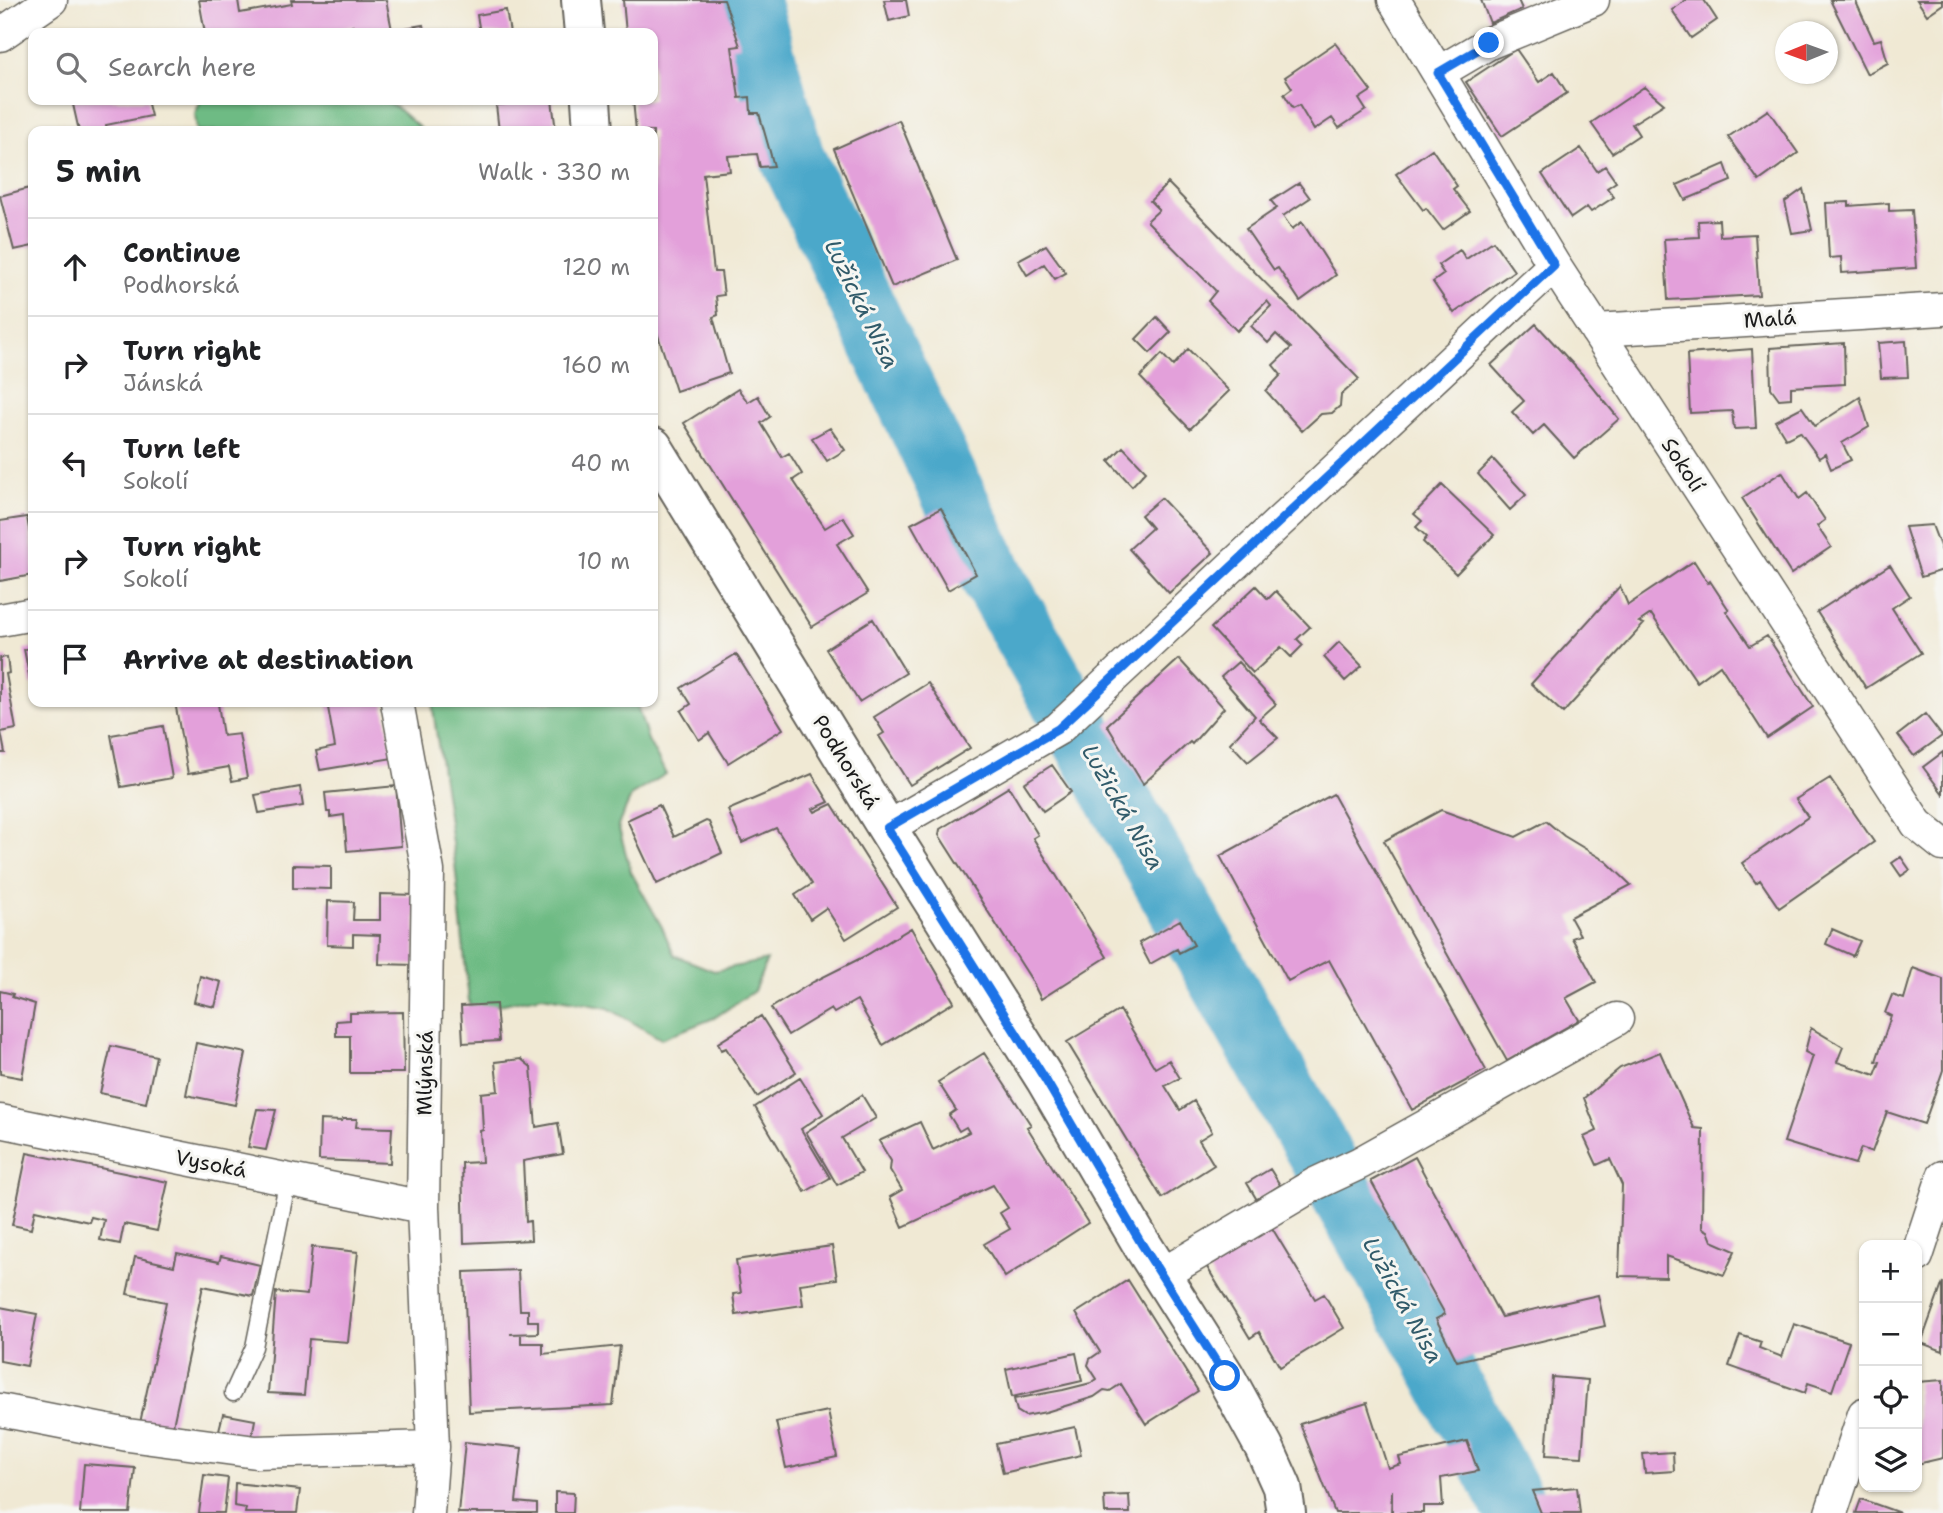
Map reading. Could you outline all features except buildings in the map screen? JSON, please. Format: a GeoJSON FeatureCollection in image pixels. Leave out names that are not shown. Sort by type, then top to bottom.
{"type":"FeatureCollection","features":[{"type":"Feature","properties":{"kind":"main road"},"geometry":{"type":"LineString","coordinates":[[581,0],[584,28]]}},
{"type":"Feature","properties":{"kind":"main road"},"geometry":{"type":"LineString","coordinates":[[591,105],[593,126]]}},
{"type":"Feature","properties":{"kind":"main road","name":"Podhorská"},"geometry":{"type":"LineString","coordinates":[[658,455],[1045,1079],[1160,1275],[1225,1376],[1264,1447],[1282,1487],[1286,1513]]}},
{"type":"Feature","properties":{"kind":"street"},"geometry":{"type":"LineString","coordinates":[[0,35],[51,0]]}},
{"type":"Feature","properties":{"kind":"street","name":"Sokolí"},"geometry":{"type":"LineString","coordinates":[[1394,0],[1554,265],[1916,824],[1943,845]]}},
{"type":"Feature","properties":{"kind":"street"},"geometry":{"type":"LineString","coordinates":[[1438,73],[1489,43],[1593,0]]}},
{"type":"Feature","properties":{"kind":"street"},"geometry":{"type":"LineString","coordinates":[[887,828],[1058,729],[1554,265]]}},
{"type":"Feature","properties":{"kind":"street","name":"Malá"},"geometry":{"type":"LineString","coordinates":[[1596,330],[1943,309]]}},
{"type":"Feature","properties":{"kind":"street"},"geometry":{"type":"LineString","coordinates":[[0,620],[28,615]]}},
{"type":"Feature","properties":{"kind":"street","name":"Mlýnská"},"geometry":{"type":"LineString","coordinates":[[398,707],[428,871],[423,1207],[433,1447],[428,1513]]}},
{"type":"Feature","properties":{"kind":"street"},"geometry":{"type":"LineString","coordinates":[[1160,1275],[1315,1184],[1360,1163],[1617,1019]]}},
{"type":"Feature","properties":{"kind":"street","name":"Vysoká"},"geometry":{"type":"LineString","coordinates":[[0,1121],[423,1207]]}},
{"type":"Feature","properties":{"kind":"street"},"geometry":{"type":"LineString","coordinates":[[1922,1241],[1943,1177]]}},
{"type":"Feature","properties":{"kind":"street"},"geometry":{"type":"LineString","coordinates":[[0,1410],[128,1435],[256,1452],[433,1447]]}},
{"type":"Feature","properties":{"kind":"street"},"geometry":{"type":"LineString","coordinates":[[1831,1513],[1859,1429]]}},
{"type":"Feature","properties":{"kind":"lane"},"geometry":{"type":"LineString","coordinates":[[233,1393],[254,1347],[288,1179]]}},
{"type":"Feature","properties":{"kind":"green space"},"geometry":{"type":"Polygon","coordinates":[[[199,105],[391,105],[417,126],[196,126],[195,114],[199,105]]]}},
{"type":"Feature","properties":{"kind":"green space"},"geometry":{"type":"Polygon","coordinates":[[[433,707],[638,707],[648,740],[666,774],[632,795],[618,825],[631,872],[662,927],[674,955],[714,971],[767,960],[754,991],[714,1018],[661,1039],[608,1008],[542,996],[470,1011],[455,864],[433,707]]]}},
{"type":"Feature","properties":{"kind":"waterway","name":"Lužická Nisa"},"geometry":{"type":"LineString","coordinates":[[747,0],[792,157],[995,582],[1433,1353],[1518,1513]]}},
{"type":"Feature","properties":{"kind":"route"},"geometry":{"type":"LineString","coordinates":[[1225,1376],[1160,1275],[1045,1079],[887,828],[1058,729],[1554,265],[1438,73],[1489,43]]}}]}
